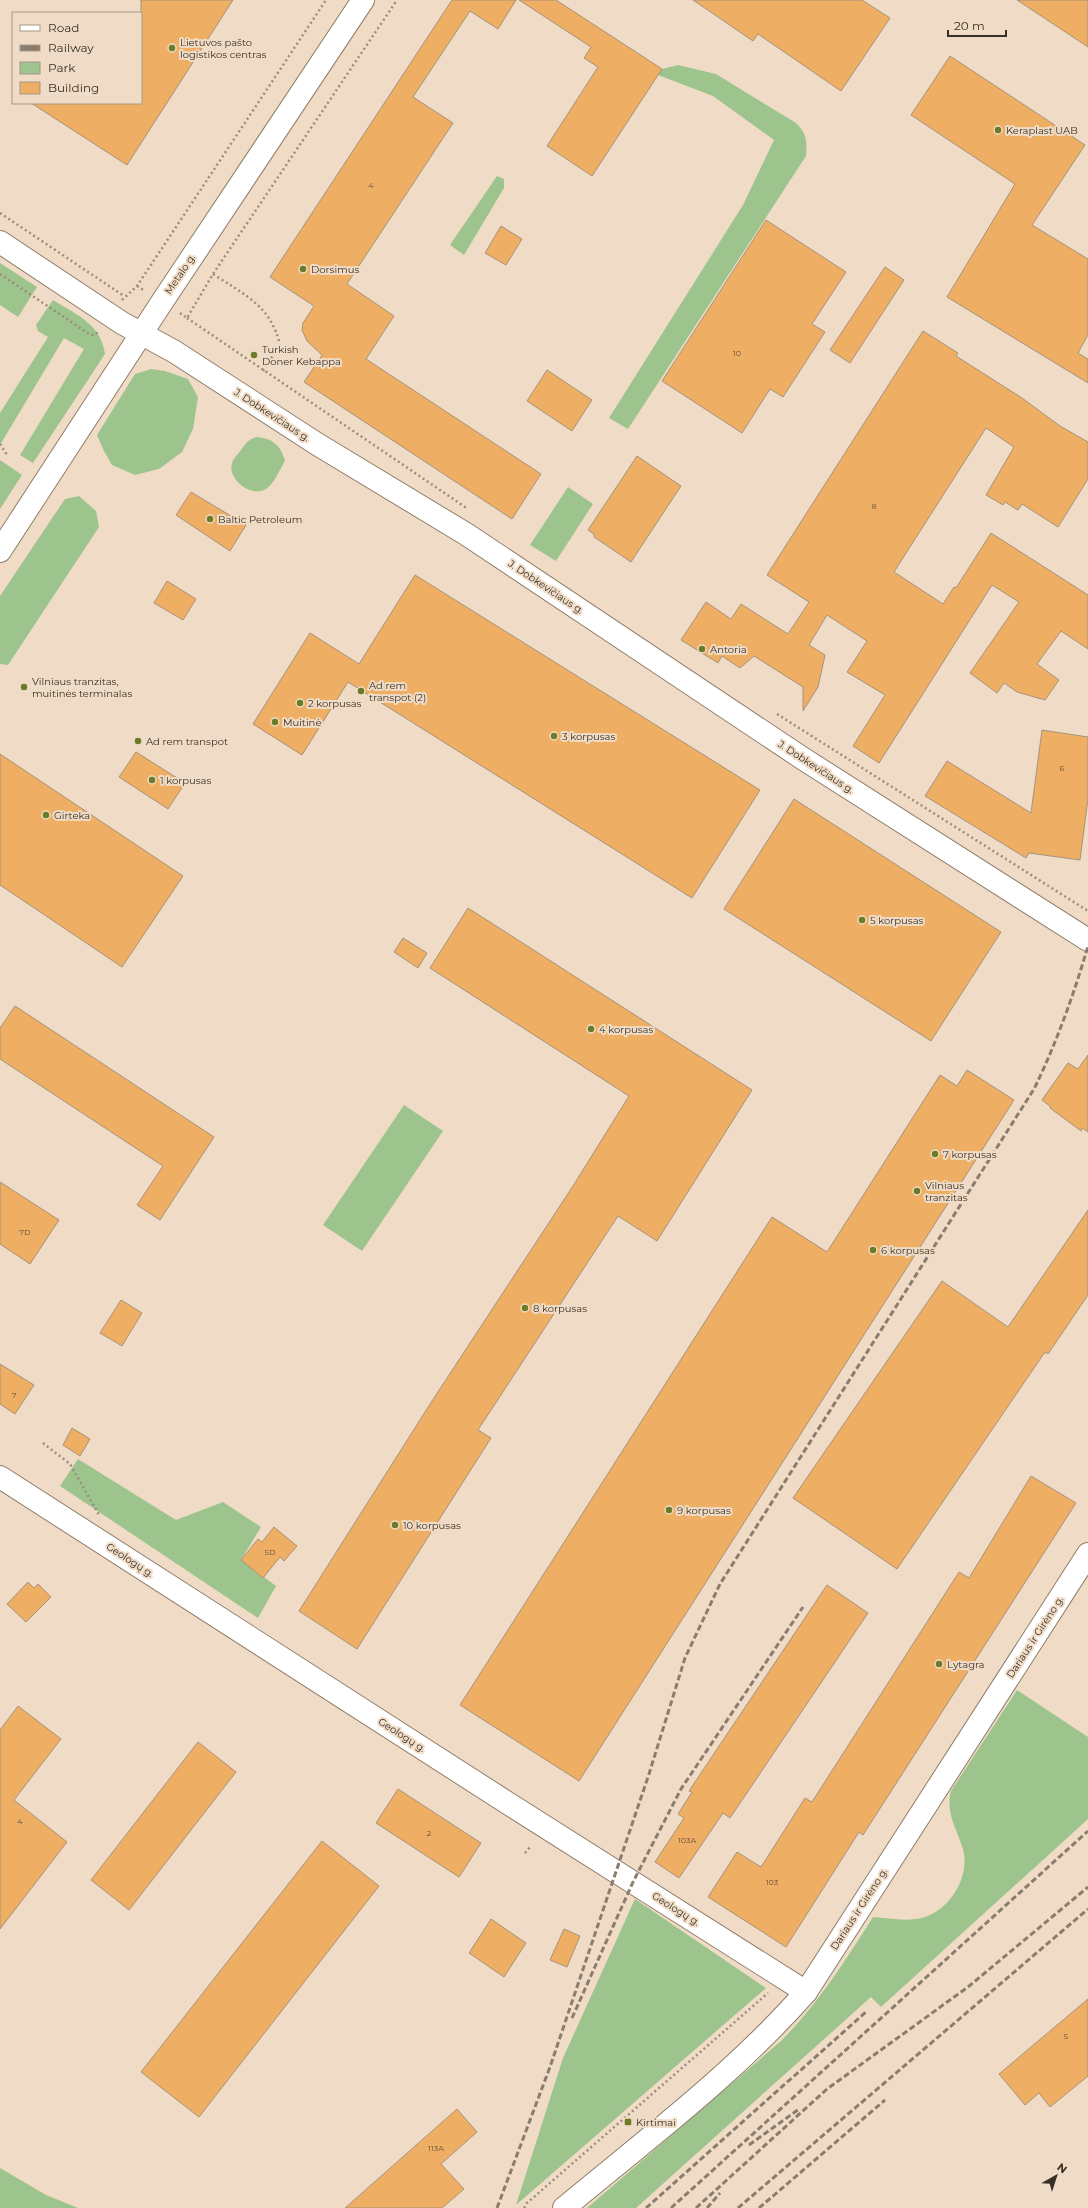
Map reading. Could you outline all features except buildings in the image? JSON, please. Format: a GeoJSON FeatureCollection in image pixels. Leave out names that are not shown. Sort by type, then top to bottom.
{"type":"FeatureCollection","features":[{"type":"Feature","properties":{"kind":"street","name":"Metalo g."},"geometry":{"type":"LineString","coordinates":[[0,551],[141,333],[363,0]]}},
{"type":"Feature","properties":{"kind":"street","name":"J. Dobkevičiaus g."},"geometry":{"type":"LineString","coordinates":[[0,242],[111,316],[175,352],[336,456],[466,534],[796,754],[1088,940]]}},
{"type":"Feature","properties":{"kind":"street","name":"Geologų g."},"geometry":{"type":"LineString","coordinates":[[0,1477],[512,1806],[806,1992]]}},
{"type":"Feature","properties":{"kind":"street","name":"Dariaus ir Girėno g."},"geometry":{"type":"LineString","coordinates":[[564,2208],[742,2059],[776,2026],[806,1992],[1088,1554]]}},
{"type":"Feature","properties":{"kind":"path"},"geometry":{"type":"LineString","coordinates":[[0,274],[89,334],[95,335],[111,316],[124,296],[137,286],[326,0]]}},
{"type":"Feature","properties":{"kind":"path"},"geometry":{"type":"LineString","coordinates":[[187,318],[213,274],[397,0]]}},
{"type":"Feature","properties":{"kind":"path"},"geometry":{"type":"LineString","coordinates":[[0,213],[124,296]]}},
{"type":"Feature","properties":{"kind":"path"},"geometry":{"type":"LineString","coordinates":[[213,274],[244,294],[267,313],[277,331],[280,345],[263,371]]}},
{"type":"Feature","properties":{"kind":"path"},"geometry":{"type":"LineString","coordinates":[[137,286],[187,318],[475,514]]}},
{"type":"Feature","properties":{"kind":"path"},"geometry":{"type":"LineString","coordinates":[[0,444],[7,455]]}},
{"type":"Feature","properties":{"kind":"path"},"geometry":{"type":"LineString","coordinates":[[771,710],[1088,911]]}},
{"type":"Feature","properties":{"kind":"path"},"geometry":{"type":"LineString","coordinates":[[43,1443],[70,1464],[100,1517]]}},
{"type":"Feature","properties":{"kind":"path"},"geometry":{"type":"LineString","coordinates":[[525,1853],[531,1846]]}},
{"type":"Feature","properties":{"kind":"path"},"geometry":{"type":"LineString","coordinates":[[524,2208],[527,2203],[767,1994],[780,1975]]}},
{"type":"Feature","properties":{"kind":"green space"},"geometry":{"type":"Polygon","coordinates":[[[678,65],[716,74],[796,123],[806,138],[806,156],[628,429],[609,418],[743,205],[774,140],[713,96],[658,75],[662,69],[678,65]]]}},
{"type":"Feature","properties":{"kind":"green space"},"geometry":{"type":"Polygon","coordinates":[[[497,176],[504,179],[504,188],[464,255],[450,245],[497,176]]]}},
{"type":"Feature","properties":{"kind":"green space"},"geometry":{"type":"Polygon","coordinates":[[[0,263],[37,287],[18,317],[0,305],[0,263]]]}},
{"type":"Feature","properties":{"kind":"green space"},"geometry":{"type":"Polygon","coordinates":[[[53,300],[79,316],[93,328],[99,335],[105,354],[33,463],[20,455],[84,349],[64,338],[0,445],[0,413],[48,337],[38,331],[36,325],[53,300]]]}},
{"type":"Feature","properties":{"kind":"green space"},"geometry":{"type":"Polygon","coordinates":[[[151,369],[165,371],[188,379],[198,397],[193,429],[182,452],[159,469],[135,475],[112,465],[97,435],[135,374],[151,369]]]}},
{"type":"Feature","properties":{"kind":"green space"},"geometry":{"type":"Polygon","coordinates":[[[256,437],[267,439],[275,443],[281,451],[285,461],[272,484],[266,489],[260,491],[254,491],[242,486],[233,476],[231,469],[233,460],[236,456],[247,442],[256,437]]]}},
{"type":"Feature","properties":{"kind":"green space"},"geometry":{"type":"Polygon","coordinates":[[[0,460],[22,475],[0,509],[0,460]]]}},
{"type":"Feature","properties":{"kind":"green space"},"geometry":{"type":"Polygon","coordinates":[[[568,487],[593,504],[556,561],[530,545],[568,487]]]}},
{"type":"Feature","properties":{"kind":"green space"},"geometry":{"type":"Polygon","coordinates":[[[79,496],[96,511],[99,527],[8,665],[0,664],[0,596],[65,499],[79,496]]]}},
{"type":"Feature","properties":{"kind":"green space"},"geometry":{"type":"Polygon","coordinates":[[[404,1105],[443,1131],[362,1251],[323,1225],[404,1105]]]}},
{"type":"Feature","properties":{"kind":"green space"},"geometry":{"type":"Polygon","coordinates":[[[78,1459],[176,1520],[223,1502],[261,1527],[241,1560],[276,1586],[258,1618],[60,1486],[78,1459]]]}},
{"type":"Feature","properties":{"kind":"green space"},"geometry":{"type":"Polygon","coordinates":[[[1017,1690],[1088,1737],[1088,1819],[881,2007],[871,1997],[636,2208],[587,2208],[781,2041],[819,1997],[873,1917],[911,1920],[927,1916],[938,1911],[947,1903],[960,1883],[965,1860],[963,1849],[952,1820],[950,1806],[951,1791],[1017,1690]]]}},
{"type":"Feature","properties":{"kind":"green space"},"geometry":{"type":"Polygon","coordinates":[[[635,1899],[766,1988],[516,2205],[563,2058],[635,1899]]]}},
{"type":"Feature","properties":{"kind":"green space"},"geometry":{"type":"Polygon","coordinates":[[[0,2168],[46,2195],[78,2208],[0,2208],[0,2168]]]}},
{"type":"Feature","properties":{"kind":"railway"},"geometry":{"type":"LineString","coordinates":[[497,2208],[550,2067],[649,1774],[685,1658],[720,1584],[1034,1089],[1064,1019],[1088,946]]}},
{"type":"Feature","properties":{"kind":"railway"},"geometry":{"type":"LineString","coordinates":[[572,2018],[633,1882],[681,1789],[803,1607]]}},
{"type":"Feature","properties":{"kind":"railway"},"geometry":{"type":"LineString","coordinates":[[671,2208],[1088,1831]]}},
{"type":"Feature","properties":{"kind":"railway"},"geometry":{"type":"LineString","coordinates":[[696,2208],[827,2089],[968,1987],[1088,1887]]}},
{"type":"Feature","properties":{"kind":"railway"},"geometry":{"type":"LineString","coordinates":[[738,2208],[1088,1909]]}},
{"type":"Feature","properties":{"kind":"railway"},"geometry":{"type":"LineString","coordinates":[[646,2208],[867,2011]]}},
{"type":"Feature","properties":{"kind":"railway"},"geometry":{"type":"LineString","coordinates":[[759,2208],[885,2100]]}},
{"type":"Feature","properties":{"kind":"railway"},"geometry":{"type":"LineString","coordinates":[[749,2145],[799,2109]]}},
{"type":"Feature","properties":{"kind":"railway"},"geometry":{"type":"LineString","coordinates":[[707,2208],[720,2193]]}},
{"type":"Feature","properties":{"kind":"place","name":"Lietuvos pašto logistikos centras"},"geometry":{"type":"Point","coordinates":[172,48]}},
{"type":"Feature","properties":{"kind":"place","name":"Keraplast UAB"},"geometry":{"type":"Point","coordinates":[998,130]}},
{"type":"Feature","properties":{"kind":"place","name":"Dorsimus"},"geometry":{"type":"Point","coordinates":[303,269]}},
{"type":"Feature","properties":{"kind":"place","name":"Turkish Doner Kebappa"},"geometry":{"type":"Point","coordinates":[254,355]}},
{"type":"Feature","properties":{"kind":"place","name":"Baltic Petroleum"},"geometry":{"type":"Point","coordinates":[210,519]}},
{"type":"Feature","properties":{"kind":"place","name":"Antoria"},"geometry":{"type":"Point","coordinates":[702,649]}},
{"type":"Feature","properties":{"kind":"place","name":"Vilniaus tranzitas, muitinės terminalas"},"geometry":{"type":"Point","coordinates":[24,687]}},
{"type":"Feature","properties":{"kind":"place","name":"Ad rem transpot (2)"},"geometry":{"type":"Point","coordinates":[361,691]}},
{"type":"Feature","properties":{"kind":"place","name":"2 korpusas"},"geometry":{"type":"Point","coordinates":[300,703]}},
{"type":"Feature","properties":{"kind":"place","name":"Muitinė"},"geometry":{"type":"Point","coordinates":[275,722]}},
{"type":"Feature","properties":{"kind":"place","name":"3 korpusas"},"geometry":{"type":"Point","coordinates":[554,736]}},
{"type":"Feature","properties":{"kind":"place","name":"Ad rem transpot"},"geometry":{"type":"Point","coordinates":[138,741]}},
{"type":"Feature","properties":{"kind":"place","name":"1 korpusas"},"geometry":{"type":"Point","coordinates":[152,780]}},
{"type":"Feature","properties":{"kind":"place","name":"Girteka"},"geometry":{"type":"Point","coordinates":[46,815]}},
{"type":"Feature","properties":{"kind":"place","name":"5 korpusas"},"geometry":{"type":"Point","coordinates":[862,920]}},
{"type":"Feature","properties":{"kind":"place","name":"4 korpusas"},"geometry":{"type":"Point","coordinates":[591,1029]}},
{"type":"Feature","properties":{"kind":"place","name":"7 korpusas"},"geometry":{"type":"Point","coordinates":[935,1154]}},
{"type":"Feature","properties":{"kind":"place","name":"Vilniaus tranzitas"},"geometry":{"type":"Point","coordinates":[917,1191]}},
{"type":"Feature","properties":{"kind":"place","name":"6 korpusas"},"geometry":{"type":"Point","coordinates":[873,1250]}},
{"type":"Feature","properties":{"kind":"place","name":"8 korpusas"},"geometry":{"type":"Point","coordinates":[525,1308]}},
{"type":"Feature","properties":{"kind":"place","name":"9 korpusas"},"geometry":{"type":"Point","coordinates":[669,1510]}},
{"type":"Feature","properties":{"kind":"place","name":"10 korpusas"},"geometry":{"type":"Point","coordinates":[395,1525]}},
{"type":"Feature","properties":{"kind":"place","name":"Lytagra"},"geometry":{"type":"Point","coordinates":[939,1664]}},
{"type":"Feature","properties":{"kind":"place","name":"Kirtimai"},"geometry":{"type":"Point","coordinates":[628,2122]}}]}
